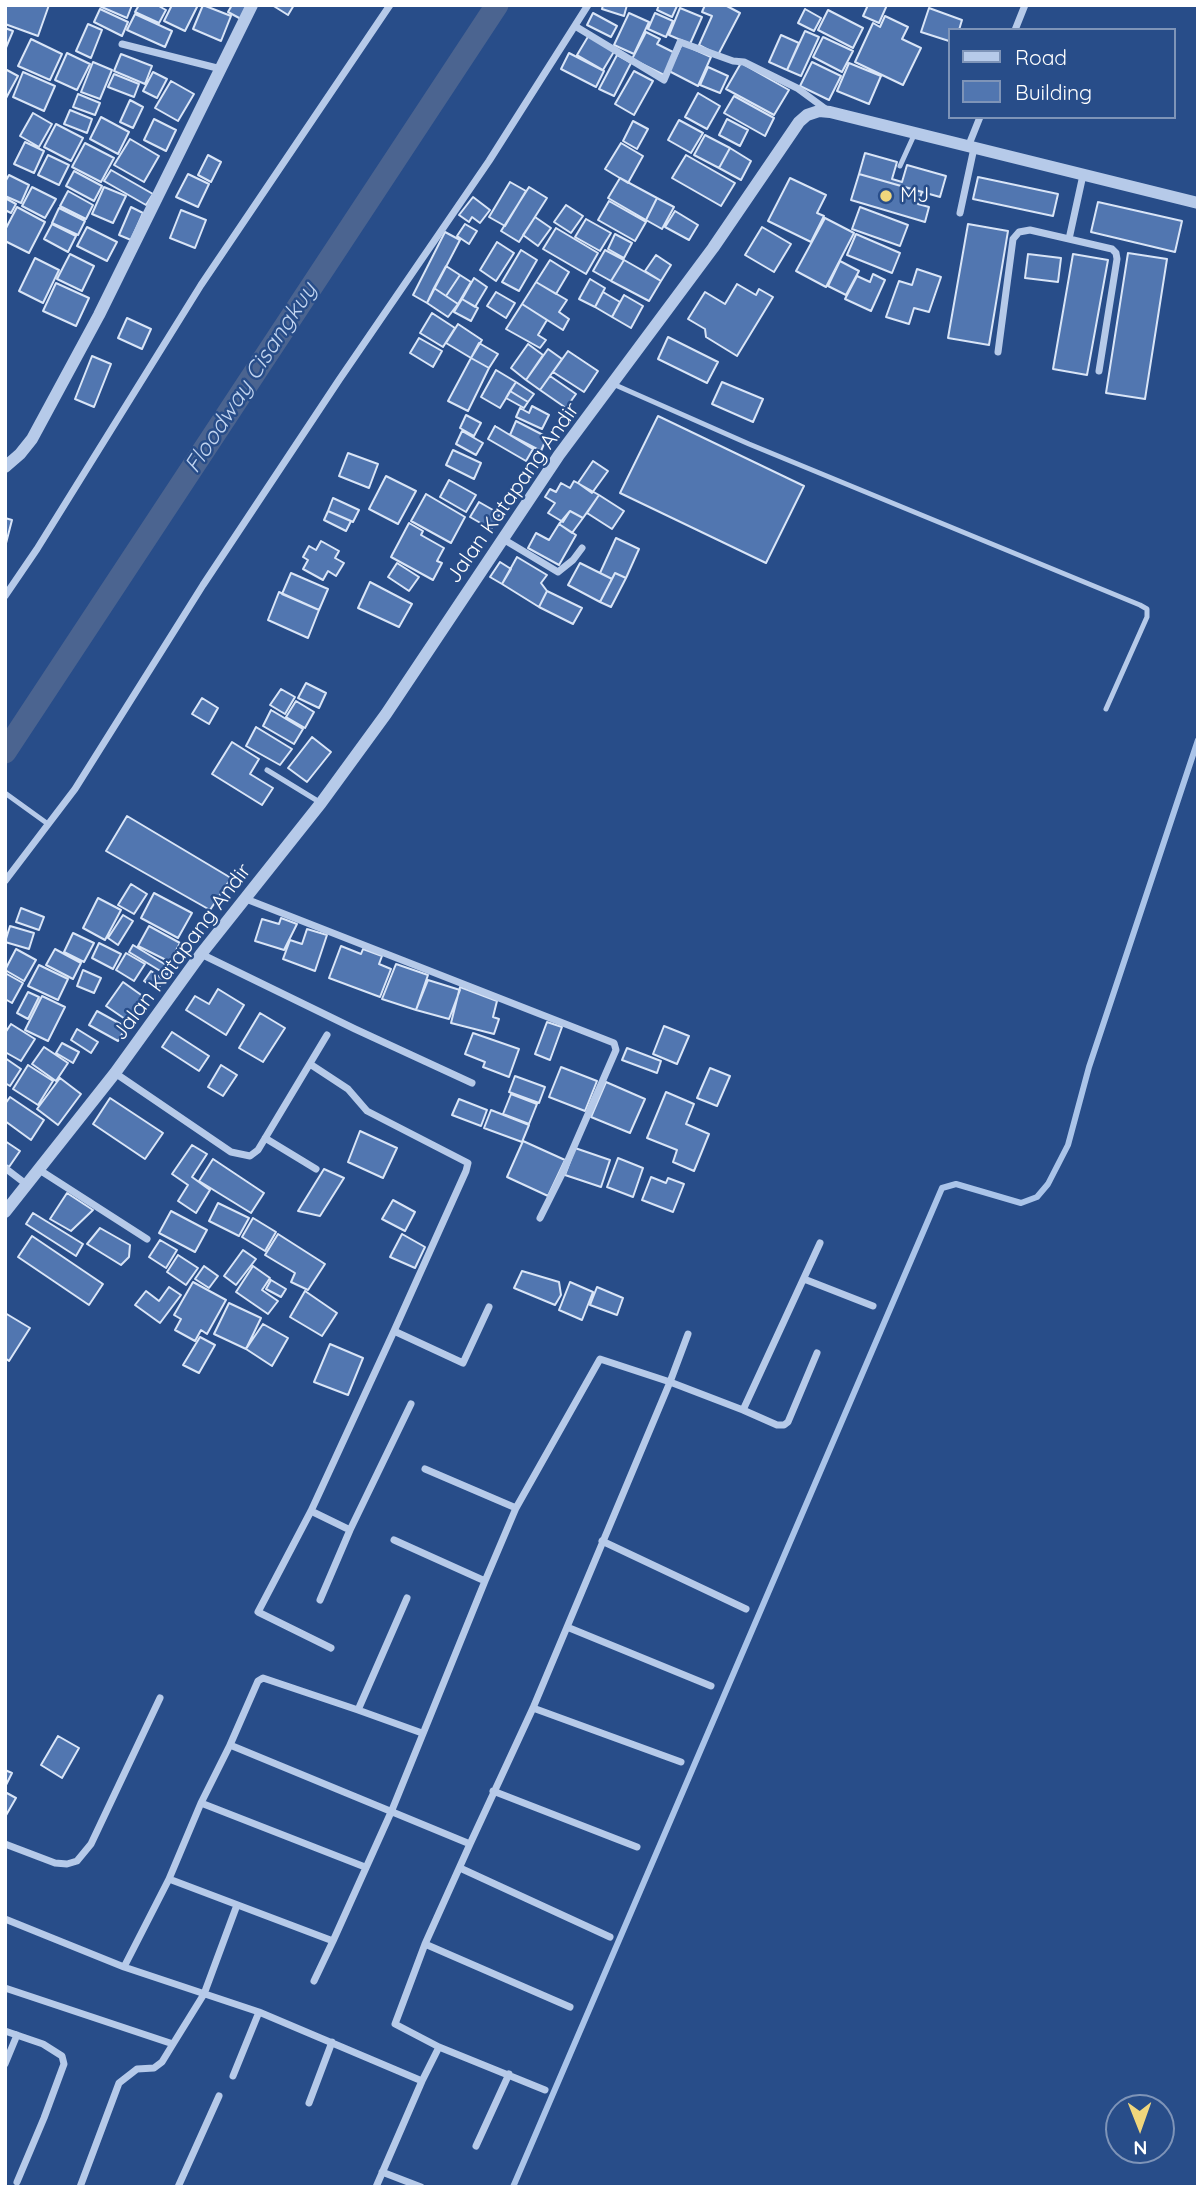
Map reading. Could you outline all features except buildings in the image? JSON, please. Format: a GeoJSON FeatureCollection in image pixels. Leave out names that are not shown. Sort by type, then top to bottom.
{"type":"FeatureCollection","features":[{"type":"Feature","properties":{"kind":"street"},"geometry":{"type":"LineString","coordinates":[[5,467],[32,439],[99,315],[252,5]]}},
{"type":"Feature","properties":{"kind":"street"},"geometry":{"type":"LineString","coordinates":[[5,596],[201,285],[390,5]]}},
{"type":"Feature","properties":{"kind":"street"},"geometry":{"type":"LineString","coordinates":[[5,881],[75,789],[203,585],[489,161],[588,5]]}},
{"type":"Feature","properties":{"kind":"street"},"geometry":{"type":"LineString","coordinates":[[1016,28],[1025,5]]}},
{"type":"Feature","properties":{"kind":"street"},"geometry":{"type":"LineString","coordinates":[[575,26],[664,79],[680,42],[733,61],[744,61],[797,88],[830,112],[1198,203]]}},
{"type":"Feature","properties":{"kind":"street"},"geometry":{"type":"LineString","coordinates":[[122,44],[221,69]]}},
{"type":"Feature","properties":{"kind":"street","name":"Jalan Katapang Andir"},"geometry":{"type":"LineString","coordinates":[[5,1212],[115,1073],[201,954],[321,803],[386,714],[559,455],[713,248],[799,122],[813,113],[830,112]]}},
{"type":"Feature","properties":{"kind":"street"},"geometry":{"type":"LineString","coordinates":[[960,213],[978,119]]}},
{"type":"Feature","properties":{"kind":"street"},"geometry":{"type":"LineString","coordinates":[[1069,239],[1083,175]]}},
{"type":"Feature","properties":{"kind":"street"},"geometry":{"type":"LineString","coordinates":[[998,352],[1013,239],[1019,232],[1030,230],[1112,249],[1116,253],[1099,371]]}},
{"type":"Feature","properties":{"kind":"street"},"geometry":{"type":"LineString","coordinates":[[503,539],[558,572],[573,561],[582,548]]}},
{"type":"Feature","properties":{"kind":"street"},"geometry":{"type":"LineString","coordinates":[[246,899],[614,1044],[616,1050],[540,1218]]}},
{"type":"Feature","properties":{"kind":"street"},"geometry":{"type":"LineString","coordinates":[[201,954],[472,1083]]}},
{"type":"Feature","properties":{"kind":"street"},"geometry":{"type":"LineString","coordinates":[[115,1073],[231,1152],[250,1156],[258,1150],[327,1035]]}},
{"type":"Feature","properties":{"kind":"street"},"geometry":{"type":"LineString","coordinates":[[310,1064],[348,1088],[367,1111],[468,1163],[311,1511],[258,1612],[331,1648]]}},
{"type":"Feature","properties":{"kind":"street"},"geometry":{"type":"LineString","coordinates":[[265,1138],[316,1169]]}},
{"type":"Feature","properties":{"kind":"street"},"geometry":{"type":"LineString","coordinates":[[5,1168],[26,1184]]}},
{"type":"Feature","properties":{"kind":"street"},"geometry":{"type":"LineString","coordinates":[[38,1169],[147,1239]]}},
{"type":"Feature","properties":{"kind":"street"},"geometry":{"type":"LineString","coordinates":[[743,1410],[820,1244]]}},
{"type":"Feature","properties":{"kind":"street"},"geometry":{"type":"LineString","coordinates":[[804,1279],[873,1306]]}},
{"type":"Feature","properties":{"kind":"street"},"geometry":{"type":"LineString","coordinates":[[394,1331],[463,1363],[489,1307]]}},
{"type":"Feature","properties":{"kind":"street"},"geometry":{"type":"LineString","coordinates":[[545,2090],[439,2047],[400,2029],[394,2022],[425,1944],[533,1708],[688,1334]]}},
{"type":"Feature","properties":{"kind":"street"},"geometry":{"type":"LineString","coordinates":[[314,1981],[393,1810],[422,1733],[516,1508],[600,1359],[670,1382],[777,1425],[783,1425],[788,1422],[817,1353]]}},
{"type":"Feature","properties":{"kind":"street"},"geometry":{"type":"LineString","coordinates":[[320,1600],[350,1530],[411,1404]]}},
{"type":"Feature","properties":{"kind":"street"},"geometry":{"type":"LineString","coordinates":[[425,1469],[516,1508]]}},
{"type":"Feature","properties":{"kind":"street"},"geometry":{"type":"LineString","coordinates":[[311,1511],[350,1530]]}},
{"type":"Feature","properties":{"kind":"street"},"geometry":{"type":"LineString","coordinates":[[394,1540],[485,1581]]}},
{"type":"Feature","properties":{"kind":"street"},"geometry":{"type":"LineString","coordinates":[[602,1542],[746,1609]]}},
{"type":"Feature","properties":{"kind":"street"},"geometry":{"type":"LineString","coordinates":[[358,1710],[407,1598]]}},
{"type":"Feature","properties":{"kind":"street"},"geometry":{"type":"LineString","coordinates":[[567,1627],[710,1686]]}},
{"type":"Feature","properties":{"kind":"street"},"geometry":{"type":"LineString","coordinates":[[124,1967],[169,1879],[258,1681],[270,1678],[422,1733]]}},
{"type":"Feature","properties":{"kind":"street"},"geometry":{"type":"LineString","coordinates":[[5,1844],[55,1863],[77,1861],[91,1844],[160,1698]]}},
{"type":"Feature","properties":{"kind":"street"},"geometry":{"type":"LineString","coordinates":[[533,1708],[681,1762]]}},
{"type":"Feature","properties":{"kind":"street"},"geometry":{"type":"LineString","coordinates":[[230,1745],[470,1844]]}},
{"type":"Feature","properties":{"kind":"street"},"geometry":{"type":"LineString","coordinates":[[494,1791],[637,1847]]}},
{"type":"Feature","properties":{"kind":"street"},"geometry":{"type":"LineString","coordinates":[[201,1803],[365,1867]]}},
{"type":"Feature","properties":{"kind":"street"},"geometry":{"type":"LineString","coordinates":[[460,1868],[610,1937]]}},
{"type":"Feature","properties":{"kind":"street"},"geometry":{"type":"LineString","coordinates":[[169,1879],[333,1941]]}},
{"type":"Feature","properties":{"kind":"street"},"geometry":{"type":"LineString","coordinates":[[80,2187],[120,2083],[136,2069],[154,2068],[162,2062],[205,1993],[237,1905]]}},
{"type":"Feature","properties":{"kind":"street"},"geometry":{"type":"LineString","coordinates":[[5,1919],[124,1967],[259,2012],[422,2081]]}},
{"type":"Feature","properties":{"kind":"street"},"geometry":{"type":"LineString","coordinates":[[425,1944],[570,2007]]}},
{"type":"Feature","properties":{"kind":"street"},"geometry":{"type":"LineString","coordinates":[[5,1988],[173,2044]]}},
{"type":"Feature","properties":{"kind":"street"},"geometry":{"type":"LineString","coordinates":[[233,2076],[259,2012]]}},
{"type":"Feature","properties":{"kind":"street"},"geometry":{"type":"LineString","coordinates":[[5,2031],[43,2044],[62,2056],[64,2064],[17,2182]]}},
{"type":"Feature","properties":{"kind":"street"},"geometry":{"type":"LineString","coordinates":[[5,2064],[17,2035]]}},
{"type":"Feature","properties":{"kind":"street"},"geometry":{"type":"LineString","coordinates":[[309,2102],[332,2042]]}},
{"type":"Feature","properties":{"kind":"street"},"geometry":{"type":"LineString","coordinates":[[376,2187],[439,2047]]}},
{"type":"Feature","properties":{"kind":"street"},"geometry":{"type":"LineString","coordinates":[[476,2146],[509,2074]]}},
{"type":"Feature","properties":{"kind":"street"},"geometry":{"type":"LineString","coordinates":[[178,2187],[219,2096]]}},
{"type":"Feature","properties":{"kind":"street"},"geometry":{"type":"LineString","coordinates":[[382,2172],[421,2187]]}},
{"type":"Feature","properties":{"kind":"lane"},"geometry":{"type":"LineString","coordinates":[[900,166],[915,133]]}},
{"type":"Feature","properties":{"kind":"lane"},"geometry":{"type":"LineString","coordinates":[[613,384],[1147,609],[1147,617],[1106,709]]}},
{"type":"Feature","properties":{"kind":"lane"},"geometry":{"type":"LineString","coordinates":[[267,770],[321,803]]}},
{"type":"Feature","properties":{"kind":"lane"},"geometry":{"type":"LineString","coordinates":[[5,793],[48,824]]}},
{"type":"Feature","properties":{"kind":"waterway","name":"Floodway Cisangkuy"},"geometry":{"type":"LineString","coordinates":[[5,752],[497,5]]}},
{"type":"Feature","properties":{"kind":"waterway"},"geometry":{"type":"LineString","coordinates":[[513,2187],[942,1188],[956,1184],[1021,1203],[1037,1197],[1048,1184],[1068,1145],[1089,1067],[1198,740]]}},
{"type":"Feature","properties":{"kind":"place","name":"MJ"},"geometry":{"type":"Point","coordinates":[886,196]}}]}
